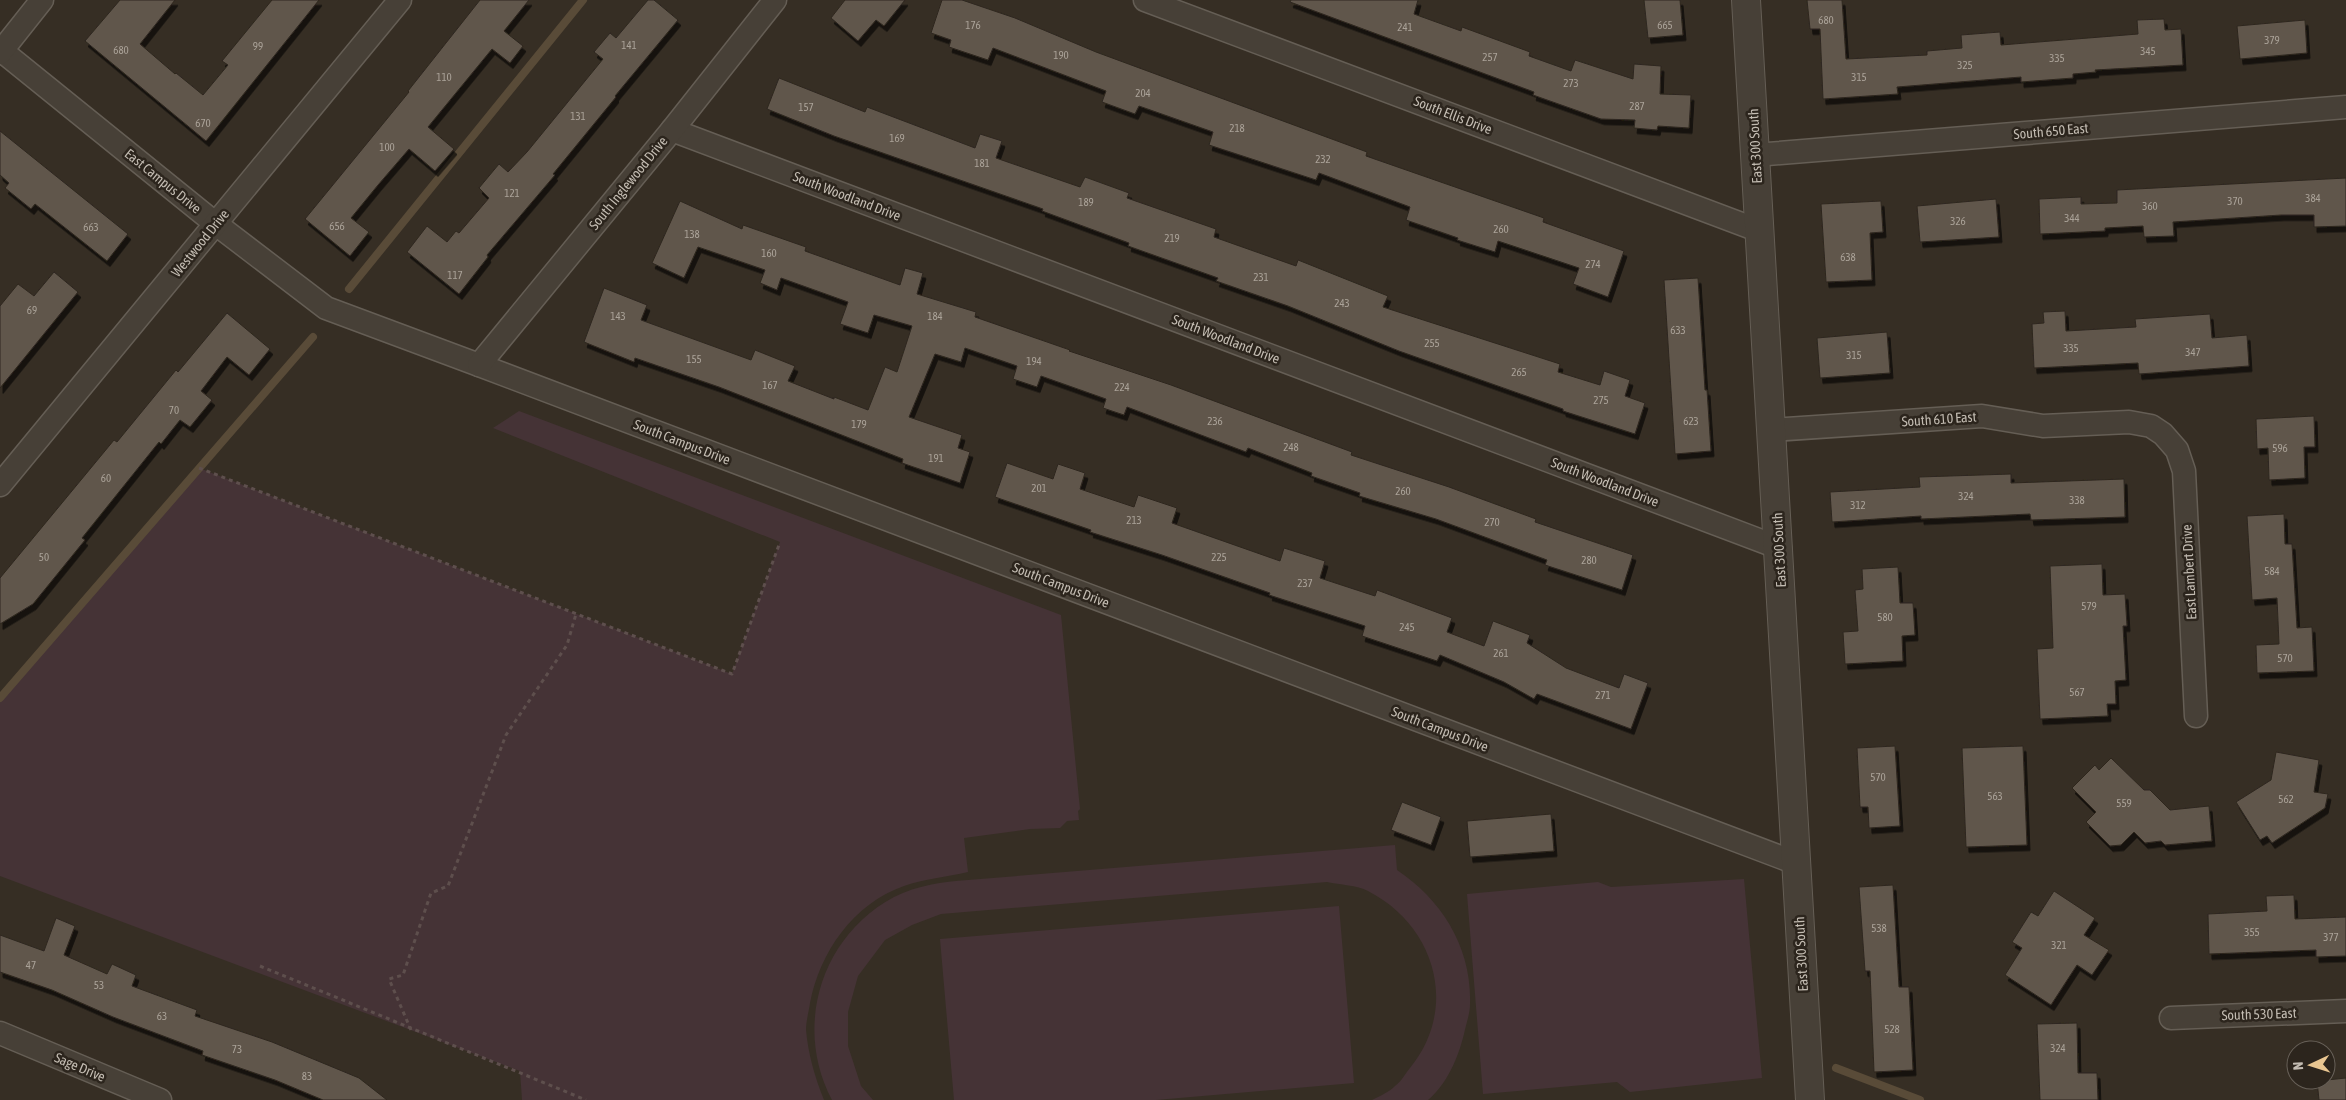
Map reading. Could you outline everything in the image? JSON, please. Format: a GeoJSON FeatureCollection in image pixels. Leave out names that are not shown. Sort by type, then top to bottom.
{"type":"FeatureCollection","features":[{"type":"Feature","properties":{"kind":"street"},"geometry":{"type":"LineString","coordinates":[[1,52],[42,0]]}},
{"type":"Feature","properties":{"kind":"street","name":"Westwood Drive"},"geometry":{"type":"LineString","coordinates":[[0,485],[400,0]]}},
{"type":"Feature","properties":{"kind":"street","name":"South Inglewood Drive"},"geometry":{"type":"LineString","coordinates":[[479,364],[672,130],[775,0]]}},
{"type":"Feature","properties":{"kind":"street","name":"South Ellis Drive"},"geometry":{"type":"LineString","coordinates":[[1145,0],[1760,231]]}},
{"type":"Feature","properties":{"kind":"street","name":"East 300 South"},"geometry":{"type":"LineString","coordinates":[[1746,0],[1780,548],[1810,1100]]}},
{"type":"Feature","properties":{"kind":"street","name":"East Campus Drive"},"geometry":{"type":"LineString","coordinates":[[1,52],[216,224],[326,308]]}},
{"type":"Feature","properties":{"kind":"street","name":"South 650 East"},"geometry":{"type":"LineString","coordinates":[[1755,155],[2346,107]]}},
{"type":"Feature","properties":{"kind":"street","name":"South Woodland Drive"},"geometry":{"type":"LineString","coordinates":[[672,130],[1780,548]]}},
{"type":"Feature","properties":{"kind":"street","name":"South Campus Drive"},"geometry":{"type":"LineString","coordinates":[[326,308],[479,364],[1796,863]]}},
{"type":"Feature","properties":{"kind":"street","name":"South 610 East"},"geometry":{"type":"LineString","coordinates":[[1772,430],[1982,416],[2043,426],[2140,423],[2163,434]]}},
{"type":"Feature","properties":{"kind":"street","name":"East Lambert Drive"},"geometry":{"type":"LineString","coordinates":[[2163,434],[2177,450],[2184,471],[2196,716]]}},
{"type":"Feature","properties":{"kind":"street","name":"South 530 East"},"geometry":{"type":"LineString","coordinates":[[2171,1018],[2346,1011]]}},
{"type":"Feature","properties":{"kind":"street","name":"Sage Drive"},"geometry":{"type":"LineString","coordinates":[[0,1033],[160,1100]]}},
{"type":"Feature","properties":{"kind":"path"},"geometry":{"type":"LineString","coordinates":[[199,468],[732,674],[780,542]]}},
{"type":"Feature","properties":{"kind":"path"},"geometry":{"type":"LineString","coordinates":[[411,1030],[389,979],[403,975],[431,893],[448,886],[506,735],[567,645],[576,614]]}},
{"type":"Feature","properties":{"kind":"path"},"geometry":{"type":"LineString","coordinates":[[260,966],[411,1030],[520,1071],[586,1100]]}},
{"type":"Feature","properties":{"kind":"shaded area"},"geometry":{"type":"Polygon","coordinates":[[[519,411],[1061,615],[1080,809],[1078,811],[1079,820],[1067,821],[1060,828],[1030,829],[964,838],[968,872],[904,886],[886,894],[854,917],[831,948],[822,966],[815,984],[807,1020],[806,1030],[810,1056],[824,1100],[522,1100],[520,1071],[0,876],[0,698],[199,468],[732,674],[780,542],[493,428],[519,411]]]}},
{"type":"Feature","properties":{"kind":"shaded area"},"geometry":{"type":"Polygon","coordinates":[[[1395,845],[1397,870],[1428,896],[1451,927],[1460,945],[1469,983],[1469,1012],[1459,1052],[1441,1086],[1428,1100],[1372,1100],[1390,1090],[1401,1080],[1425,1045],[1434,1020],[1436,995],[1433,970],[1424,947],[1410,925],[1391,906],[1364,889],[1327,882],[941,914],[912,925],[885,940],[858,976],[848,1012],[848,1046],[861,1086],[873,1100],[832,1100],[820,1072],[815,1043],[815,1014],[821,986],[832,959],[848,935],[869,914],[903,893],[930,885],[958,881],[1395,845]]]}},
{"type":"Feature","properties":{"kind":"shaded area"},"geometry":{"type":"Polygon","coordinates":[[[1744,879],[1762,1078],[1630,1092],[1617,1082],[1483,1094],[1467,894],[1598,882],[1611,887],[1744,879]]]}},
{"type":"Feature","properties":{"kind":"shaded area"},"geometry":{"type":"Polygon","coordinates":[[[1339,906],[1354,1083],[1156,1100],[954,1100],[940,939],[1339,906]]]}},
{"type":"Feature","properties":{"kind":"building"},"geometry":{"type":"Polygon","coordinates":[[[120,0],[175,0],[140,44],[203,95],[228,65],[222,61],[272,0],[319,0],[206,141],[85,41],[120,0]]]}},
{"type":"Feature","properties":{"kind":"building"},"geometry":{"type":"Polygon","coordinates":[[[480,0],[529,0],[504,31],[523,46],[510,63],[492,49],[428,127],[454,149],[435,171],[409,149],[378,185],[351,218],[369,232],[350,256],[305,219],[409,92],[480,0]]]}},
{"type":"Feature","properties":{"kind":"building"},"geometry":{"type":"Polygon","coordinates":[[[648,0],[654,0],[678,20],[553,174],[555,175],[487,255],[488,257],[459,294],[407,252],[427,226],[447,242],[456,231],[459,233],[489,198],[479,188],[499,164],[508,172],[527,152],[603,59],[594,52],[610,33],[616,38],[648,0]]]}},
{"type":"Feature","properties":{"kind":"building"},"geometry":{"type":"Polygon","coordinates":[[[845,0],[905,0],[884,26],[876,20],[858,41],[831,18],[845,0]]]}},
{"type":"Feature","properties":{"kind":"building"},"geometry":{"type":"Polygon","coordinates":[[[942,0],[962,0],[1015,18],[1096,52],[1367,152],[1366,156],[1544,218],[1543,222],[1624,251],[1608,297],[1573,284],[1579,268],[1498,241],[1495,252],[1457,240],[1458,238],[1406,220],[1410,207],[1319,173],[1316,180],[1209,145],[1213,132],[1139,106],[1135,114],[1102,102],[1106,91],[993,48],[988,60],[949,47],[951,40],[931,33],[942,0]]]}},
{"type":"Feature","properties":{"kind":"building"},"geometry":{"type":"Polygon","coordinates":[[[1291,0],[1418,0],[1414,14],[1461,31],[1462,27],[1530,52],[1529,56],[1571,71],[1575,60],[1633,79],[1634,64],[1661,66],[1660,94],[1691,95],[1689,128],[1658,126],[1657,130],[1634,128],[1635,120],[1601,119],[1533,95],[1534,92],[1290,2],[1291,0]]]}},
{"type":"Feature","properties":{"kind":"building"},"geometry":{"type":"Polygon","coordinates":[[[1644,0],[1680,0],[1683,35],[1648,38],[1644,0]]]}},
{"type":"Feature","properties":{"kind":"building"},"geometry":{"type":"Polygon","coordinates":[[[1807,0],[1842,0],[1846,59],[1927,55],[1927,51],[1962,48],[1961,35],[2000,32],[2001,45],[2138,34],[2137,20],[2164,19],[2165,30],[2181,29],[2183,65],[2095,70],[2096,72],[2073,74],[2073,78],[2021,82],[2021,77],[1897,87],[1898,94],[1823,99],[1820,29],[1810,29],[1807,0]]]}},
{"type":"Feature","properties":{"kind":"building"},"geometry":{"type":"Polygon","coordinates":[[[2305,20],[2307,53],[2240,59],[2237,26],[2305,20]]]}},
{"type":"Feature","properties":{"kind":"building"},"geometry":{"type":"Polygon","coordinates":[[[779,78],[865,112],[867,107],[975,148],[980,134],[1002,141],[996,158],[1080,187],[1085,177],[1129,193],[1127,198],[1216,229],[1214,237],[1296,266],[1298,260],[1388,296],[1383,307],[1560,364],[1558,372],[1600,385],[1604,371],[1630,380],[1625,396],[1645,403],[1635,434],[1563,411],[1563,409],[1399,351],[1288,306],[1216,281],[1218,278],[1128,246],[1129,243],[1042,211],[1043,209],[834,136],[767,109],[779,78]]]}},
{"type":"Feature","properties":{"kind":"building"},"geometry":{"type":"Polygon","coordinates":[[[0,131],[128,234],[107,261],[35,204],[31,209],[5,188],[9,183],[0,175],[0,131]]]}},
{"type":"Feature","properties":{"kind":"building"},"geometry":{"type":"Polygon","coordinates":[[[2346,178],[2346,226],[2314,227],[2314,215],[2281,215],[2173,222],[2174,236],[2144,237],[2143,226],[2105,228],[2105,231],[2040,234],[2039,199],[2081,197],[2081,204],[2117,203],[2117,190],[2346,178]]]}},
{"type":"Feature","properties":{"kind":"building"},"geometry":{"type":"Polygon","coordinates":[[[1996,199],[1999,237],[1920,242],[1917,206],[1996,199]]]}},
{"type":"Feature","properties":{"kind":"building"},"geometry":{"type":"Polygon","coordinates":[[[680,201],[742,229],[743,225],[806,247],[805,251],[900,285],[905,268],[923,273],[917,294],[976,312],[975,317],[1171,385],[1352,452],[1351,455],[1449,487],[1536,519],[1535,522],[1633,555],[1622,590],[1545,565],[1547,560],[1436,519],[1359,496],[1360,493],[1311,476],[1312,473],[1248,448],[1246,452],[1127,407],[1124,415],[1103,408],[1106,399],[1041,376],[1037,387],[1013,379],[1017,366],[965,348],[961,362],[935,354],[909,417],[962,435],[958,448],[970,452],[960,483],[902,463],[903,459],[719,387],[635,358],[634,362],[584,342],[604,288],[647,305],[641,320],[751,360],[755,350],[795,366],[788,381],[868,410],[885,367],[897,372],[912,326],[874,315],[868,333],[840,324],[848,302],[781,278],[777,290],[760,283],[765,270],[698,247],[684,278],[652,263],[680,201]]]}},
{"type":"Feature","properties":{"kind":"building"},"geometry":{"type":"Polygon","coordinates":[[[1881,201],[1883,232],[1870,233],[1872,280],[1826,282],[1821,204],[1881,201]]]}},
{"type":"Feature","properties":{"kind":"building"},"geometry":{"type":"Polygon","coordinates":[[[54,272],[78,292],[0,388],[0,306],[18,284],[34,296],[54,272]]]}},
{"type":"Feature","properties":{"kind":"building"},"geometry":{"type":"Polygon","coordinates":[[[1698,278],[1711,451],[1675,454],[1664,280],[1698,278]]]}},
{"type":"Feature","properties":{"kind":"building"},"geometry":{"type":"Polygon","coordinates":[[[2065,311],[2066,331],[2136,327],[2135,319],[2210,314],[2212,338],[2247,335],[2249,366],[2139,374],[2138,363],[2034,368],[2032,324],[2044,323],[2043,312],[2065,311]]]}},
{"type":"Feature","properties":{"kind":"building"},"geometry":{"type":"Polygon","coordinates":[[[227,313],[270,349],[249,375],[227,357],[201,391],[212,400],[190,427],[180,420],[161,444],[159,442],[82,538],[85,540],[33,604],[0,624],[0,578],[114,440],[117,442],[176,370],[178,372],[227,313]]]}},
{"type":"Feature","properties":{"kind":"building"},"geometry":{"type":"Polygon","coordinates":[[[1887,332],[1890,373],[1820,378],[1817,338],[1887,332]]]}},
{"type":"Feature","properties":{"kind":"building"},"geometry":{"type":"Polygon","coordinates":[[[2314,416],[2315,447],[2304,447],[2305,478],[2269,480],[2268,448],[2257,449],[2256,419],[2314,416]]]}},
{"type":"Feature","properties":{"kind":"building"},"geometry":{"type":"Polygon","coordinates":[[[1007,463],[1053,479],[1058,464],[1085,473],[1080,489],[1134,507],[1138,495],[1177,508],[1172,523],[1280,561],[1284,548],[1325,561],[1320,578],[1375,596],[1377,590],[1452,618],[1447,632],[1484,646],[1493,621],[1530,635],[1527,643],[1566,668],[1619,688],[1624,674],[1648,683],[1631,729],[1537,694],[1534,699],[1504,682],[1440,655],[1437,661],[1362,636],[1365,626],[1269,595],[1270,593],[1090,532],[1091,530],[995,497],[1007,463]]]}},
{"type":"Feature","properties":{"kind":"building"},"geometry":{"type":"Polygon","coordinates":[[[2011,474],[2011,483],[2124,479],[2125,517],[2031,520],[2030,514],[1921,519],[1921,516],[1832,522],[1830,492],[1920,487],[1919,477],[2011,474]]]}},
{"type":"Feature","properties":{"kind":"building"},"geometry":{"type":"Polygon","coordinates":[[[2284,514],[2285,544],[2292,544],[2297,628],[2312,627],[2314,671],[2257,673],[2256,645],[2279,644],[2277,598],[2252,600],[2247,516],[2284,514]]]}},
{"type":"Feature","properties":{"kind":"building"},"geometry":{"type":"Polygon","coordinates":[[[2102,564],[2103,595],[2125,594],[2127,626],[2123,626],[2126,680],[2115,681],[2116,704],[2107,704],[2108,716],[2040,719],[2037,649],[2053,648],[2050,566],[2102,564]]]}},
{"type":"Feature","properties":{"kind":"building"},"geometry":{"type":"Polygon","coordinates":[[[1898,567],[1900,603],[1913,603],[1915,635],[1902,636],[1903,661],[1845,664],[1843,632],[1858,631],[1855,590],[1863,589],[1862,569],[1898,567]]]}},
{"type":"Feature","properties":{"kind":"building"},"geometry":{"type":"Polygon","coordinates":[[[1895,746],[1900,826],[1869,828],[1868,807],[1860,807],[1857,748],[1895,746]]]}},
{"type":"Feature","properties":{"kind":"building"},"geometry":{"type":"Polygon","coordinates":[[[2023,746],[2027,845],[1966,847],[1962,748],[2023,746]]]}},
{"type":"Feature","properties":{"kind":"building"},"geometry":{"type":"Polygon","coordinates":[[[2276,752],[2319,760],[2314,792],[2328,794],[2325,808],[2272,843],[2267,836],[2260,840],[2236,802],[2271,780],[2276,752]]]}},
{"type":"Feature","properties":{"kind":"building"},"geometry":{"type":"Polygon","coordinates":[[[2111,758],[2144,790],[2150,790],[2170,810],[2209,806],[2212,841],[2165,845],[2161,841],[2145,843],[2134,832],[2121,845],[2110,846],[2086,822],[2096,812],[2072,788],[2095,765],[2099,770],[2111,758]]]}},
{"type":"Feature","properties":{"kind":"building"},"geometry":{"type":"Polygon","coordinates":[[[1402,802],[1441,817],[1431,845],[1391,830],[1402,802]]]}},
{"type":"Feature","properties":{"kind":"building"},"geometry":{"type":"Polygon","coordinates":[[[1551,814],[1554,851],[1470,857],[1467,821],[1551,814]]]}},
{"type":"Feature","properties":{"kind":"building"},"geometry":{"type":"Polygon","coordinates":[[[1893,885],[1899,987],[1909,987],[1913,1070],[1874,1072],[1870,971],[1865,971],[1859,887],[1893,885]]]}},
{"type":"Feature","properties":{"kind":"building"},"geometry":{"type":"Polygon","coordinates":[[[2054,891],[2095,918],[2084,935],[2109,950],[2092,975],[2077,965],[2051,1005],[2005,975],[2022,948],[2012,942],[2031,912],[2038,916],[2054,891]]]}},
{"type":"Feature","properties":{"kind":"building"},"geometry":{"type":"Polygon","coordinates":[[[2294,895],[2295,919],[2346,917],[2346,956],[2316,957],[2316,950],[2209,954],[2208,914],[2267,911],[2266,896],[2294,895]]]}},
{"type":"Feature","properties":{"kind":"building"},"geometry":{"type":"Polygon","coordinates":[[[56,918],[75,926],[64,955],[107,974],[112,964],[136,975],[132,986],[197,1010],[195,1016],[272,1042],[359,1078],[387,1100],[323,1100],[275,1080],[202,1055],[203,1051],[113,1017],[52,990],[0,972],[0,935],[44,951],[56,918]]]}},
{"type":"Feature","properties":{"kind":"building"},"geometry":{"type":"Polygon","coordinates":[[[2077,1023],[2078,1073],[2097,1073],[2098,1100],[2040,1100],[2037,1024],[2077,1023]]]}},
{"type":"Feature","properties":{"kind":"building"},"geometry":{"type":"Polygon","coordinates":[[[2346,1078],[2346,1100],[2319,1100],[2318,1090],[2336,1090],[2336,1079],[2346,1078]]]}},
{"type":"Feature","properties":{"kind":"waterway"},"geometry":{"type":"LineString","coordinates":[[349,289],[583,0]]}},
{"type":"Feature","properties":{"kind":"waterway"},"geometry":{"type":"LineString","coordinates":[[0,698],[313,337]]}},
{"type":"Feature","properties":{"kind":"waterway"},"geometry":{"type":"LineString","coordinates":[[1836,1068],[1920,1100]]}}]}
